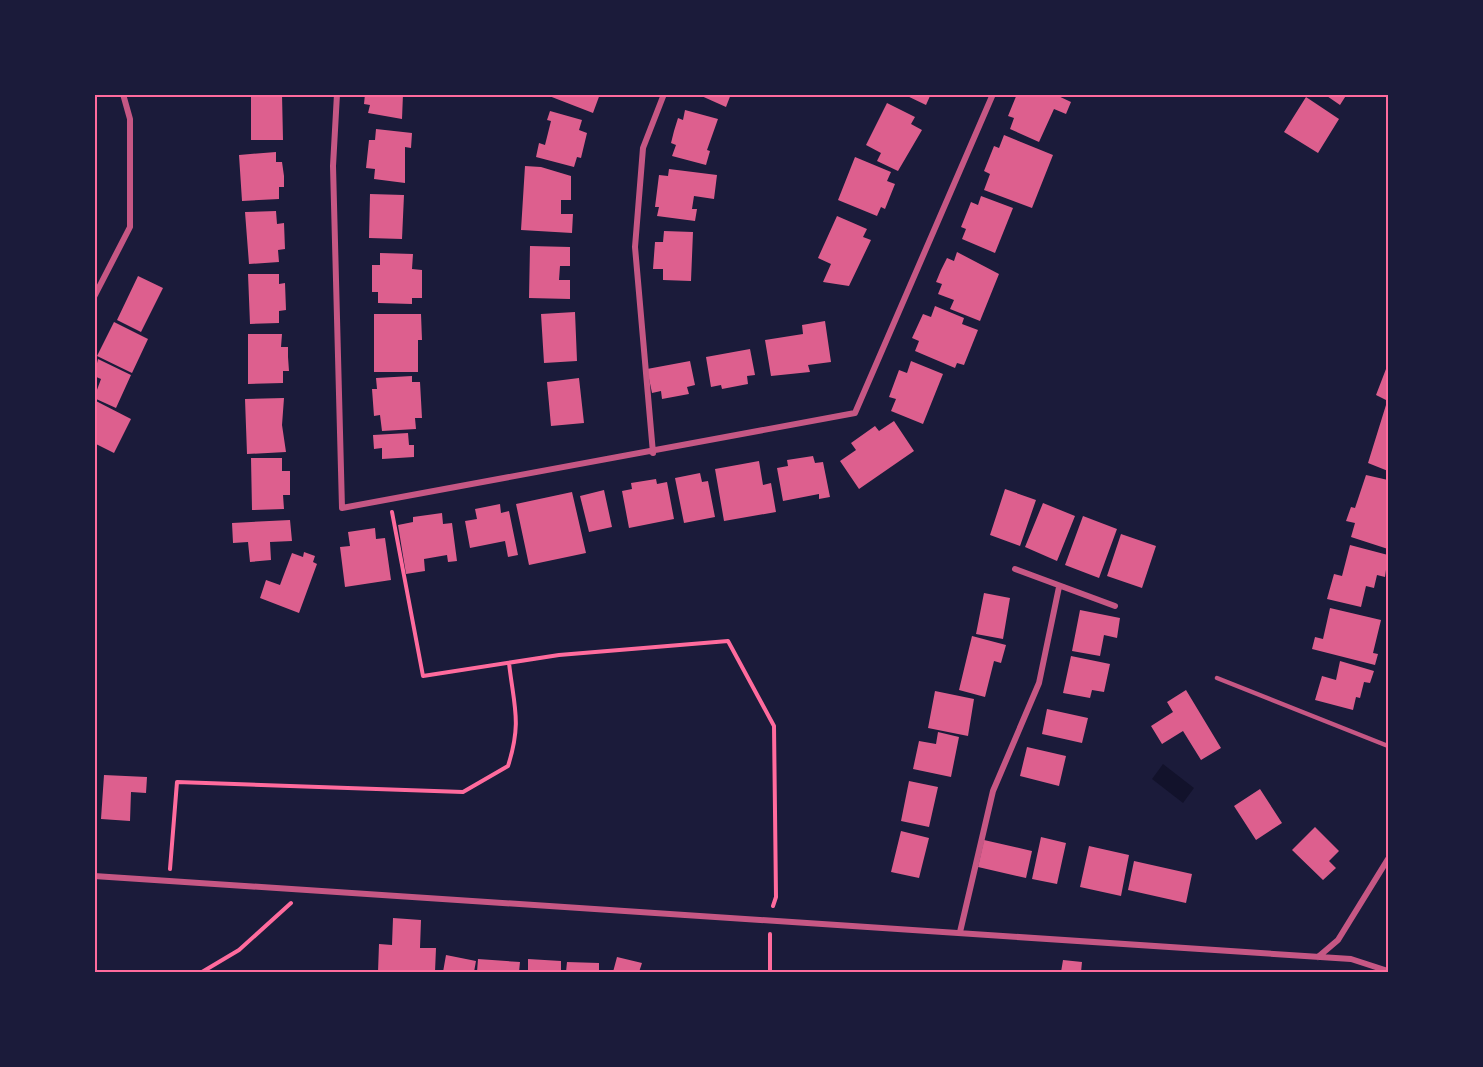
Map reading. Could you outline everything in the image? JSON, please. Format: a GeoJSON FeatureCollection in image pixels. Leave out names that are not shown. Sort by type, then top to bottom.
{"type":"FeatureCollection","features":[{"type":"Feature","properties":{"kind":"street"},"geometry":{"type":"LineString","coordinates":[[94,297],[130,227],[130,119],[123,94]]}},
{"type":"Feature","properties":{"kind":"street"},"geometry":{"type":"LineString","coordinates":[[337,94],[333,166],[342,508],[653,453],[855,413],[993,94]]}},
{"type":"Feature","properties":{"kind":"street"},"geometry":{"type":"LineString","coordinates":[[653,453],[635,247],[643,147],[664,94]]}},
{"type":"Feature","properties":{"kind":"street"},"geometry":{"type":"LineString","coordinates":[[1015,569],[1115,606]]}},
{"type":"Feature","properties":{"kind":"street"},"geometry":{"type":"LineString","coordinates":[[960,932],[993,791],[1039,683],[1059,587]]}},
{"type":"Feature","properties":{"kind":"street"},"geometry":{"type":"LineString","coordinates":[[1317,958],[1338,940],[1389,859]]}},
{"type":"Feature","properties":{"kind":"street"},"geometry":{"type":"LineString","coordinates":[[94,876],[1351,959],[1389,971]]}},
{"type":"Feature","properties":{"kind":"lane"},"geometry":{"type":"LineString","coordinates":[[1217,678],[1389,746]]}},
{"type":"Feature","properties":{"kind":"path"},"geometry":{"type":"LineString","coordinates":[[390,500],[405,593],[423,676],[559,655],[728,641],[774,726],[776,897],[770,919],[770,972]]}},
{"type":"Feature","properties":{"kind":"path"},"geometry":{"type":"LineString","coordinates":[[169,882],[177,782],[463,792],[508,766],[516,743],[518,716],[509,663]]}},
{"type":"Feature","properties":{"kind":"path"},"geometry":{"type":"LineString","coordinates":[[202,972],[239,950],[293,900]]}},
{"type":"Feature","properties":{"kind":"shaded area"},"geometry":{"type":"Polygon","coordinates":[[[1163,764],[1194,788],[1183,803],[1152,779],[1163,764]]]}},
{"type":"Feature","properties":{"kind":"building"},"geometry":{"type":"Polygon","coordinates":[[[251,94],[282,94],[283,140],[251,140],[251,94]]]}},
{"type":"Feature","properties":{"kind":"building"},"geometry":{"type":"Polygon","coordinates":[[[365,94],[403,94],[402,119],[368,113],[370,105],[364,104],[365,94]]]}},
{"type":"Feature","properties":{"kind":"building"},"geometry":{"type":"Polygon","coordinates":[[[544,94],[600,94],[593,113],[544,94]]]}},
{"type":"Feature","properties":{"kind":"building"},"geometry":{"type":"Polygon","coordinates":[[[697,94],[731,94],[726,107],[697,94]]]}},
{"type":"Feature","properties":{"kind":"building"},"geometry":{"type":"Polygon","coordinates":[[[903,94],[935,94],[933,97],[930,96],[926,105],[903,94]]]}},
{"type":"Feature","properties":{"kind":"building"},"geometry":{"type":"Polygon","coordinates":[[[1017,94],[1054,94],[1071,102],[1066,114],[1054,109],[1039,142],[1010,129],[1014,118],[1008,116],[1017,94]]]}},
{"type":"Feature","properties":{"kind":"building"},"geometry":{"type":"Polygon","coordinates":[[[1324,94],[1347,94],[1340,105],[1324,94]]]}},
{"type":"Feature","properties":{"kind":"building"},"geometry":{"type":"Polygon","coordinates":[[[1306,97],[1339,119],[1318,153],[1284,132],[1306,97]]]}},
{"type":"Feature","properties":{"kind":"building"},"geometry":{"type":"Polygon","coordinates":[[[887,103],[915,117],[911,124],[922,130],[898,171],[877,161],[881,153],[866,145],[887,103]]]}},
{"type":"Feature","properties":{"kind":"building"},"geometry":{"type":"Polygon","coordinates":[[[685,110],[718,119],[707,150],[710,151],[706,165],[672,156],[676,145],[671,143],[674,131],[678,118],[683,120],[685,110]]]}},
{"type":"Feature","properties":{"kind":"building"},"geometry":{"type":"Polygon","coordinates":[[[550,111],[582,120],[579,130],[587,133],[581,158],[577,157],[574,167],[536,157],[539,143],[545,145],[551,121],[547,120],[550,111]]]}},
{"type":"Feature","properties":{"kind":"building"},"geometry":{"type":"Polygon","coordinates":[[[376,129],[412,133],[411,148],[405,147],[405,183],[374,179],[375,169],[366,168],[369,140],[375,140],[376,129]]]}},
{"type":"Feature","properties":{"kind":"building"},"geometry":{"type":"Polygon","coordinates":[[[1004,135],[1053,155],[1032,208],[984,190],[990,174],[984,171],[994,146],[999,148],[1004,135]]]}},
{"type":"Feature","properties":{"kind":"building"},"geometry":{"type":"Polygon","coordinates":[[[276,152],[276,162],[282,162],[284,176],[284,187],[279,187],[279,199],[242,201],[239,155],[276,152]]]}},
{"type":"Feature","properties":{"kind":"building"},"geometry":{"type":"Polygon","coordinates":[[[855,157],[891,172],[887,181],[895,184],[885,209],[881,207],[877,216],[838,200],[855,157]]]}},
{"type":"Feature","properties":{"kind":"building"},"geometry":{"type":"Polygon","coordinates":[[[525,166],[541,167],[571,176],[571,200],[561,200],[561,214],[573,214],[572,233],[521,230],[525,166]]]}},
{"type":"Feature","properties":{"kind":"building"},"geometry":{"type":"Polygon","coordinates":[[[669,169],[717,175],[714,199],[694,196],[692,209],[697,209],[695,221],[657,216],[659,207],[655,207],[659,175],[668,176],[669,169]]]}},
{"type":"Feature","properties":{"kind":"building"},"geometry":{"type":"Polygon","coordinates":[[[370,194],[404,195],[402,239],[369,238],[370,194]]]}},
{"type":"Feature","properties":{"kind":"building"},"geometry":{"type":"Polygon","coordinates":[[[981,196],[1013,208],[995,253],[962,239],[966,229],[961,227],[971,202],[978,205],[981,196]]]}},
{"type":"Feature","properties":{"kind":"building"},"geometry":{"type":"Polygon","coordinates":[[[276,211],[277,224],[284,223],[285,249],[278,250],[279,262],[249,264],[245,212],[276,211]]]}},
{"type":"Feature","properties":{"kind":"building"},"geometry":{"type":"Polygon","coordinates":[[[837,216],[867,229],[863,237],[871,240],[849,286],[823,282],[831,264],[818,258],[837,216]]]}},
{"type":"Feature","properties":{"kind":"building"},"geometry":{"type":"Polygon","coordinates":[[[664,231],[693,232],[691,281],[663,280],[663,269],[653,269],[655,242],[663,242],[664,231]]]}},
{"type":"Feature","properties":{"kind":"building"},"geometry":{"type":"Polygon","coordinates":[[[530,246],[570,247],[570,266],[560,266],[559,280],[570,280],[570,299],[529,298],[530,246]]]}},
{"type":"Feature","properties":{"kind":"building"},"geometry":{"type":"Polygon","coordinates":[[[957,252],[999,274],[980,321],[950,309],[954,300],[938,294],[942,284],[936,282],[941,270],[947,258],[954,261],[957,252]]]}},
{"type":"Feature","properties":{"kind":"building"},"geometry":{"type":"Polygon","coordinates":[[[380,253],[413,254],[412,269],[422,270],[422,298],[412,298],[412,304],[378,303],[378,292],[372,292],[372,265],[380,265],[380,253]]]}},
{"type":"Feature","properties":{"kind":"building"},"geometry":{"type":"Polygon","coordinates":[[[248,274],[279,274],[279,284],[285,283],[286,310],[279,311],[279,323],[250,324],[248,274]]]}},
{"type":"Feature","properties":{"kind":"building"},"geometry":{"type":"Polygon","coordinates":[[[138,276],[163,288],[141,332],[117,320],[138,276]]]}},
{"type":"Feature","properties":{"kind":"building"},"geometry":{"type":"Polygon","coordinates":[[[935,306],[964,318],[962,324],[978,330],[964,365],[957,363],[955,368],[915,351],[919,341],[912,338],[923,314],[931,317],[935,306]]]}},
{"type":"Feature","properties":{"kind":"building"},"geometry":{"type":"Polygon","coordinates":[[[575,312],[577,361],[544,363],[541,314],[575,312]]]}},
{"type":"Feature","properties":{"kind":"building"},"geometry":{"type":"Polygon","coordinates":[[[374,314],[421,314],[422,340],[418,340],[418,372],[374,372],[374,314]]]}},
{"type":"Feature","properties":{"kind":"building"},"geometry":{"type":"Polygon","coordinates":[[[825,321],[831,362],[808,365],[810,372],[771,376],[765,340],[803,334],[802,325],[825,321]]]}},
{"type":"Feature","properties":{"kind":"building"},"geometry":{"type":"Polygon","coordinates":[[[114,322],[148,339],[132,373],[97,356],[114,322]]]}},
{"type":"Feature","properties":{"kind":"building"},"geometry":{"type":"Polygon","coordinates":[[[248,334],[282,334],[281,347],[288,347],[289,371],[283,371],[283,383],[248,384],[248,334]]]}},
{"type":"Feature","properties":{"kind":"building"},"geometry":{"type":"Polygon","coordinates":[[[750,349],[755,375],[747,376],[748,384],[722,389],[721,385],[711,387],[706,357],[750,349]]]}},
{"type":"Feature","properties":{"kind":"building"},"geometry":{"type":"Polygon","coordinates":[[[98,359],[131,375],[116,408],[94,398],[101,379],[94,376],[98,359]]]}},
{"type":"Feature","properties":{"kind":"building"},"geometry":{"type":"Polygon","coordinates":[[[690,361],[695,385],[687,387],[689,394],[662,399],[661,391],[652,393],[647,369],[690,361]]]}},
{"type":"Feature","properties":{"kind":"building"},"geometry":{"type":"Polygon","coordinates":[[[911,361],[943,374],[923,424],[891,411],[896,399],[889,397],[899,370],[907,373],[911,361]]]}},
{"type":"Feature","properties":{"kind":"building"},"geometry":{"type":"Polygon","coordinates":[[[1386,369],[1388,370],[1388,401],[1376,395],[1386,369]]]}},
{"type":"Feature","properties":{"kind":"building"},"geometry":{"type":"Polygon","coordinates":[[[412,376],[412,382],[420,382],[422,418],[415,418],[416,429],[382,431],[380,415],[374,416],[372,389],[377,389],[376,378],[412,376]]]}},
{"type":"Feature","properties":{"kind":"building"},"geometry":{"type":"Polygon","coordinates":[[[579,378],[584,423],[551,426],[547,382],[579,378]]]}},
{"type":"Feature","properties":{"kind":"building"},"geometry":{"type":"Polygon","coordinates":[[[284,398],[282,425],[286,452],[247,454],[245,399],[284,398]]]}},
{"type":"Feature","properties":{"kind":"building"},"geometry":{"type":"Polygon","coordinates":[[[94,400],[131,419],[114,453],[94,443],[94,400]]]}},
{"type":"Feature","properties":{"kind":"building"},"geometry":{"type":"Polygon","coordinates":[[[1386,405],[1388,406],[1388,471],[1368,463],[1386,405]]]}},
{"type":"Feature","properties":{"kind":"building"},"geometry":{"type":"Polygon","coordinates":[[[894,421],[914,451],[859,489],[840,461],[856,450],[851,443],[875,426],[879,431],[894,421]]]}},
{"type":"Feature","properties":{"kind":"building"},"geometry":{"type":"Polygon","coordinates":[[[408,433],[409,445],[414,445],[414,457],[382,459],[382,448],[374,449],[373,435],[408,433]]]}},
{"type":"Feature","properties":{"kind":"building"},"geometry":{"type":"Polygon","coordinates":[[[813,456],[815,463],[823,462],[830,497],[819,499],[819,494],[783,501],[777,468],[788,466],[787,460],[813,456]]]}},
{"type":"Feature","properties":{"kind":"building"},"geometry":{"type":"Polygon","coordinates":[[[251,458],[282,458],[282,471],[290,471],[290,495],[283,495],[284,509],[252,510],[251,458]]]}},
{"type":"Feature","properties":{"kind":"building"},"geometry":{"type":"Polygon","coordinates":[[[759,461],[763,485],[771,483],[776,512],[724,521],[715,469],[759,461]]]}},
{"type":"Feature","properties":{"kind":"building"},"geometry":{"type":"Polygon","coordinates":[[[700,473],[702,482],[708,481],[715,517],[684,523],[675,478],[700,473]]]}},
{"type":"Feature","properties":{"kind":"building"},"geometry":{"type":"Polygon","coordinates":[[[1366,475],[1388,480],[1388,549],[1351,537],[1355,523],[1346,521],[1351,507],[1355,508],[1366,475]]]}},
{"type":"Feature","properties":{"kind":"building"},"geometry":{"type":"Polygon","coordinates":[[[656,479],[657,484],[667,482],[674,519],[629,528],[622,491],[632,489],[631,483],[656,479]]]}},
{"type":"Feature","properties":{"kind":"building"},"geometry":{"type":"Polygon","coordinates":[[[1005,489],[1036,500],[1020,546],[990,535],[1005,489]]]}},
{"type":"Feature","properties":{"kind":"building"},"geometry":{"type":"Polygon","coordinates":[[[604,490],[612,527],[589,532],[580,496],[604,490]]]}},
{"type":"Feature","properties":{"kind":"building"},"geometry":{"type":"Polygon","coordinates":[[[572,492],[586,553],[529,565],[516,504],[572,492]]]}},
{"type":"Feature","properties":{"kind":"building"},"geometry":{"type":"Polygon","coordinates":[[[1043,503],[1075,516],[1057,561],[1025,547],[1043,503]]]}},
{"type":"Feature","properties":{"kind":"building"},"geometry":{"type":"Polygon","coordinates":[[[500,504],[501,513],[509,511],[518,555],[508,557],[505,541],[470,548],[465,521],[477,519],[475,509],[500,504]]]}},
{"type":"Feature","properties":{"kind":"building"},"geometry":{"type":"Polygon","coordinates":[[[442,513],[443,524],[452,523],[457,561],[448,562],[447,555],[424,559],[425,571],[406,574],[398,525],[413,522],[413,517],[442,513]]]}},
{"type":"Feature","properties":{"kind":"building"},"geometry":{"type":"Polygon","coordinates":[[[1083,516],[1117,529],[1099,578],[1065,565],[1083,516]]]}},
{"type":"Feature","properties":{"kind":"building"},"geometry":{"type":"Polygon","coordinates":[[[290,520],[292,541],[270,542],[271,560],[250,562],[248,542],[233,543],[232,523],[290,520]]]}},
{"type":"Feature","properties":{"kind":"building"},"geometry":{"type":"Polygon","coordinates":[[[375,528],[376,539],[385,538],[391,580],[345,587],[340,547],[350,546],[348,532],[375,528]]]}},
{"type":"Feature","properties":{"kind":"building"},"geometry":{"type":"Polygon","coordinates":[[[1121,534],[1156,546],[1142,588],[1107,576],[1121,534]]]}},
{"type":"Feature","properties":{"kind":"building"},"geometry":{"type":"Polygon","coordinates":[[[1350,545],[1388,555],[1385,577],[1377,575],[1374,588],[1366,586],[1361,607],[1327,599],[1334,574],[1342,576],[1350,545]]]}},
{"type":"Feature","properties":{"kind":"building"},"geometry":{"type":"Polygon","coordinates":[[[304,552],[315,556],[313,562],[317,564],[299,613],[260,598],[266,580],[280,585],[292,553],[303,557],[304,552]]]}},
{"type":"Feature","properties":{"kind":"building"},"geometry":{"type":"Polygon","coordinates":[[[984,593],[1010,598],[1003,639],[976,634],[984,593]]]}},
{"type":"Feature","properties":{"kind":"building"},"geometry":{"type":"Polygon","coordinates":[[[1330,608],[1381,620],[1373,653],[1378,654],[1375,665],[1312,649],[1315,637],[1323,639],[1330,608]]]}},
{"type":"Feature","properties":{"kind":"building"},"geometry":{"type":"Polygon","coordinates":[[[1080,610],[1120,618],[1117,638],[1104,635],[1100,656],[1072,651],[1080,610]]]}},
{"type":"Feature","properties":{"kind":"building"},"geometry":{"type":"Polygon","coordinates":[[[972,636],[1006,645],[1001,663],[994,661],[985,697],[959,690],[972,636]]]}},
{"type":"Feature","properties":{"kind":"building"},"geometry":{"type":"Polygon","coordinates":[[[1071,656],[1110,664],[1104,692],[1092,690],[1090,698],[1063,693],[1071,656]]]}},
{"type":"Feature","properties":{"kind":"building"},"geometry":{"type":"Polygon","coordinates":[[[1340,661],[1374,671],[1370,683],[1364,682],[1360,698],[1356,697],[1353,710],[1315,700],[1322,676],[1336,680],[1340,661]]]}},
{"type":"Feature","properties":{"kind":"building"},"geometry":{"type":"Polygon","coordinates":[[[1186,690],[1221,748],[1201,760],[1183,731],[1162,744],[1151,726],[1173,712],[1167,702],[1186,690]]]}},
{"type":"Feature","properties":{"kind":"building"},"geometry":{"type":"Polygon","coordinates":[[[935,691],[974,699],[968,736],[928,728],[935,691]]]}},
{"type":"Feature","properties":{"kind":"building"},"geometry":{"type":"Polygon","coordinates":[[[1047,709],[1088,718],[1082,743],[1042,734],[1047,709]]]}},
{"type":"Feature","properties":{"kind":"building"},"geometry":{"type":"Polygon","coordinates":[[[938,732],[959,737],[951,777],[913,769],[919,741],[936,744],[938,732]]]}},
{"type":"Feature","properties":{"kind":"building"},"geometry":{"type":"Polygon","coordinates":[[[1027,747],[1066,756],[1059,786],[1020,776],[1027,747]]]}},
{"type":"Feature","properties":{"kind":"building"},"geometry":{"type":"Polygon","coordinates":[[[104,775],[147,777],[146,793],[131,792],[130,821],[101,819],[104,775]]]}},
{"type":"Feature","properties":{"kind":"building"},"geometry":{"type":"Polygon","coordinates":[[[909,781],[938,787],[929,827],[901,821],[909,781]]]}},
{"type":"Feature","properties":{"kind":"building"},"geometry":{"type":"Polygon","coordinates":[[[1260,789],[1282,823],[1256,840],[1234,806],[1260,789]]]}},
{"type":"Feature","properties":{"kind":"building"},"geometry":{"type":"Polygon","coordinates":[[[1315,827],[1339,851],[1329,861],[1336,868],[1323,880],[1292,850],[1315,827]]]}},
{"type":"Feature","properties":{"kind":"building"},"geometry":{"type":"Polygon","coordinates":[[[901,831],[929,838],[919,878],[891,872],[901,831]]]}},
{"type":"Feature","properties":{"kind":"building"},"geometry":{"type":"Polygon","coordinates":[[[1041,837],[1066,843],[1057,884],[1032,879],[1041,837]]]}},
{"type":"Feature","properties":{"kind":"building"},"geometry":{"type":"Polygon","coordinates":[[[984,840],[1032,851],[1026,878],[978,867],[984,840]]]}},
{"type":"Feature","properties":{"kind":"building"},"geometry":{"type":"Polygon","coordinates":[[[1089,846],[1129,855],[1121,896],[1080,887],[1089,846]]]}},
{"type":"Feature","properties":{"kind":"building"},"geometry":{"type":"Polygon","coordinates":[[[1134,861],[1192,874],[1186,903],[1128,890],[1134,861]]]}},
{"type":"Feature","properties":{"kind":"building"},"geometry":{"type":"Polygon","coordinates":[[[393,918],[421,920],[420,948],[436,948],[435,972],[397,970],[397,972],[378,972],[379,944],[392,945],[393,918]]]}},
{"type":"Feature","properties":{"kind":"building"},"geometry":{"type":"Polygon","coordinates":[[[446,955],[476,961],[474,972],[443,972],[446,955]]]}},
{"type":"Feature","properties":{"kind":"building"},"geometry":{"type":"Polygon","coordinates":[[[617,957],[642,963],[639,972],[613,972],[617,957]]]}},
{"type":"Feature","properties":{"kind":"building"},"geometry":{"type":"Polygon","coordinates":[[[478,959],[520,962],[519,972],[477,972],[478,959]]]}},
{"type":"Feature","properties":{"kind":"building"},"geometry":{"type":"Polygon","coordinates":[[[528,959],[561,961],[561,972],[528,972],[528,959]]]}},
{"type":"Feature","properties":{"kind":"building"},"geometry":{"type":"Polygon","coordinates":[[[1063,960],[1082,962],[1081,972],[1061,972],[1063,960]]]}},
{"type":"Feature","properties":{"kind":"building"},"geometry":{"type":"Polygon","coordinates":[[[567,962],[599,963],[599,972],[566,972],[567,962]]]}}]}
